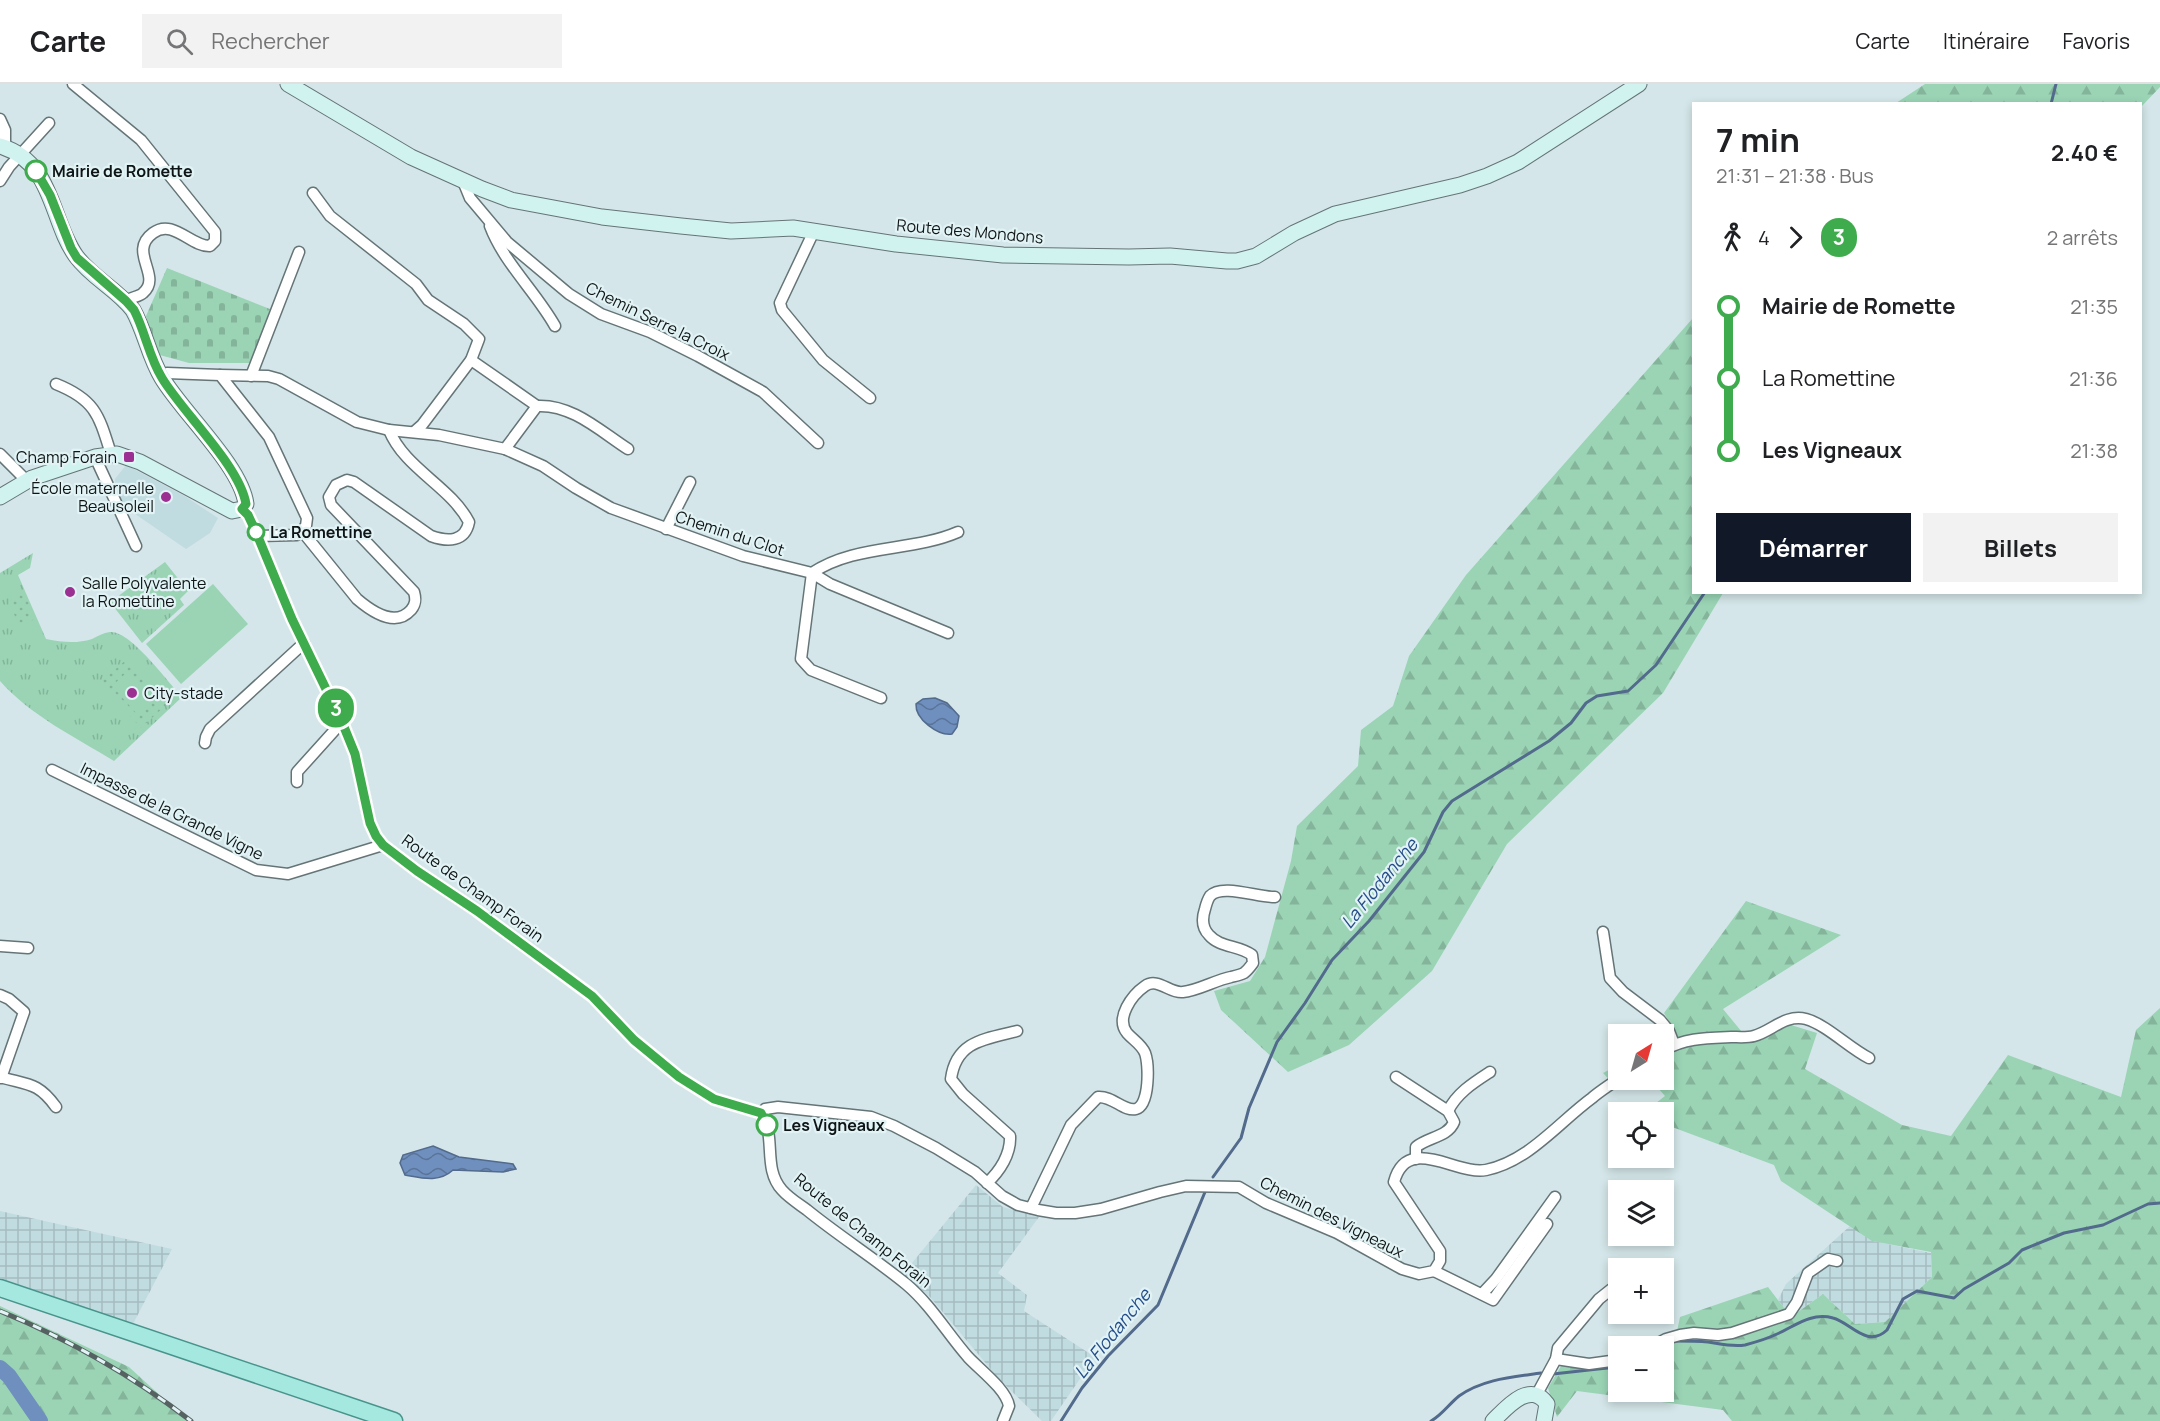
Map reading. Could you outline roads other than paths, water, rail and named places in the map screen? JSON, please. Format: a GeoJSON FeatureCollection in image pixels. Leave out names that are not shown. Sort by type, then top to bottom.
{"type":"FeatureCollection","features":[{"type":"Feature","properties":{"kind":"main road"},"geometry":{"type":"LineString","coordinates":[[0,1288],[394,1421]]}},
{"type":"Feature","properties":{"kind":"street"},"geometry":{"type":"LineString","coordinates":[[73,84],[141,140],[215,232],[216,241],[210,246],[203,247],[173,230],[155,231],[147,239],[142,249],[150,274],[149,283],[143,293],[126,301]]}},
{"type":"Feature","properties":{"kind":"street","name":"Route des Mondons"},"geometry":{"type":"LineString","coordinates":[[288,84],[411,157],[464,181],[511,200],[602,217],[731,231],[793,228],[896,244],[1003,255],[1170,256],[1237,261],[1256,256],[1294,233],[1335,214],[1460,185],[1487,176],[1518,162],[1639,84]]}},
{"type":"Feature","properties":{"kind":"street"},"geometry":{"type":"LineString","coordinates":[[0,119],[20,156]]}},
{"type":"Feature","properties":{"kind":"street"},"geometry":{"type":"LineString","coordinates":[[0,181],[49,123]]}},
{"type":"Feature","properties":{"kind":"street"},"geometry":{"type":"LineString","coordinates":[[2,147],[5,130]]}},
{"type":"Feature","properties":{"kind":"street","name":"Route de Champ Forain"},"geometry":{"type":"LineString","coordinates":[[2,147],[20,156],[32,166],[54,203],[77,258],[126,301],[138,319],[160,375],[175,398],[226,463],[243,494],[246,504],[242,509],[248,515],[258,536],[281,595],[355,754],[370,823],[383,845],[592,996],[634,1040],[679,1077],[714,1099],[761,1113],[767,1125],[770,1166],[773,1176],[783,1191],[844,1240],[906,1284],[922,1299],[968,1356],[1004,1394],[1009,1406],[1003,1421]]}},
{"type":"Feature","properties":{"kind":"street","name":"Chemin Serre la Croix"},"geometry":{"type":"LineString","coordinates":[[464,181],[470,198],[507,242],[569,294],[601,314],[659,337],[763,392],[818,443]]}},
{"type":"Feature","properties":{"kind":"street"},"geometry":{"type":"LineString","coordinates":[[314,193],[330,216],[349,234],[416,284],[428,300],[464,324],[479,339],[471,360],[429,416],[414,432]]}},
{"type":"Feature","properties":{"kind":"street","name":"Chemin Serre la Croix"},"geometry":{"type":"LineString","coordinates":[[488,220],[495,240],[544,307],[555,326]]}},
{"type":"Feature","properties":{"kind":"street"},"geometry":{"type":"LineString","coordinates":[[814,231],[780,303],[782,310],[822,360],[870,398]]}},
{"type":"Feature","properties":{"kind":"street"},"geometry":{"type":"LineString","coordinates":[[251,376],[299,252]]}},
{"type":"Feature","properties":{"kind":"street"},"geometry":{"type":"LineString","coordinates":[[471,360],[537,406],[550,405],[570,411],[628,449]]}},
{"type":"Feature","properties":{"kind":"street","name":"Chemin du Clot"},"geometry":{"type":"LineString","coordinates":[[160,375],[167,373],[268,376],[279,379],[357,422],[389,430],[439,435],[504,449],[543,466],[611,508],[743,556],[812,573],[830,584],[948,633]]}},
{"type":"Feature","properties":{"kind":"street"},"geometry":{"type":"LineString","coordinates":[[220,375],[269,437],[307,518],[306,526],[297,535],[258,536]]}},
{"type":"Feature","properties":{"kind":"street"},"geometry":{"type":"LineString","coordinates":[[56,384],[76,392],[96,412],[103,456],[136,546]]}},
{"type":"Feature","properties":{"kind":"street"},"geometry":{"type":"LineString","coordinates":[[504,449],[537,406]]}},
{"type":"Feature","properties":{"kind":"street"},"geometry":{"type":"LineString","coordinates":[[302,531],[364,606],[378,614],[396,618],[411,611],[415,605],[414,592],[331,505],[329,497],[336,484],[347,480],[354,482],[432,536],[442,540],[457,539],[464,534],[469,522],[462,508],[401,452],[389,430]]}},
{"type":"Feature","properties":{"kind":"street"},"geometry":{"type":"LineString","coordinates":[[0,454],[27,481]]}},
{"type":"Feature","properties":{"kind":"street"},"geometry":{"type":"LineString","coordinates":[[0,497],[27,481],[103,456],[121,455],[140,462],[232,511],[242,509]]}},
{"type":"Feature","properties":{"kind":"street"},"geometry":{"type":"LineString","coordinates":[[666,529],[690,482]]}},
{"type":"Feature","properties":{"kind":"street"},"geometry":{"type":"LineString","coordinates":[[881,698],[811,670],[801,659],[812,573],[837,559],[939,540],[958,532]]}},
{"type":"Feature","properties":{"kind":"street"},"geometry":{"type":"LineString","coordinates":[[205,743],[210,729],[304,643]]}},
{"type":"Feature","properties":{"kind":"street"},"geometry":{"type":"LineString","coordinates":[[297,782],[297,772],[342,722]]}},
{"type":"Feature","properties":{"kind":"street","name":"Impasse de la Grande Vigne"},"geometry":{"type":"LineString","coordinates":[[52,770],[256,870],[288,874],[383,845]]}},
{"type":"Feature","properties":{"kind":"street"},"geometry":{"type":"LineString","coordinates":[[1031,1208],[1071,1125],[1098,1097],[1107,1097],[1127,1108],[1135,1109],[1140,1107],[1144,1101],[1147,1089],[1146,1057],[1139,1043],[1126,1031],[1123,1018],[1125,1010],[1142,988],[1149,984],[1157,984],[1179,993],[1186,992],[1242,974],[1253,963],[1252,955],[1246,951],[1215,941],[1208,934],[1203,924],[1203,914],[1209,897],[1217,891],[1275,897]]}},
{"type":"Feature","properties":{"kind":"street"},"geometry":{"type":"LineString","coordinates":[[1603,932],[1610,978],[1623,992],[1663,1024]]}},
{"type":"Feature","properties":{"kind":"street"},"geometry":{"type":"LineString","coordinates":[[0,946],[28,948]]}},
{"type":"Feature","properties":{"kind":"street"},"geometry":{"type":"LineString","coordinates":[[0,995],[9,999],[24,1012],[1,1077],[38,1087],[56,1107]]}},
{"type":"Feature","properties":{"kind":"street"},"geometry":{"type":"LineString","coordinates":[[1674,1044],[1695,1038],[1753,1037],[1781,1022],[1798,1018],[1809,1020],[1869,1058]]}},
{"type":"Feature","properties":{"kind":"street"},"geometry":{"type":"LineString","coordinates":[[987,1184],[1003,1164],[1010,1136],[963,1094],[951,1079],[953,1066],[969,1045],[1017,1030]]}},
{"type":"Feature","properties":{"kind":"street"},"geometry":{"type":"LineString","coordinates":[[1396,1077],[1448,1112],[1452,1102],[1470,1084],[1490,1072]]}},
{"type":"Feature","properties":{"kind":"street"},"geometry":{"type":"LineString","coordinates":[[1416,1159],[1431,1158],[1470,1170],[1484,1171],[1512,1162],[1608,1087]]}},
{"type":"Feature","properties":{"kind":"street","name":"Chemin des Vigneaux"},"geometry":{"type":"LineString","coordinates":[[761,1113],[765,1109],[778,1107],[871,1117],[936,1148],[975,1172],[987,1184],[1010,1200],[1031,1208],[1056,1213],[1101,1209],[1186,1186],[1239,1187],[1266,1203],[1337,1233],[1402,1269],[1419,1274],[1434,1271],[1440,1261],[1440,1251],[1394,1182],[1396,1173],[1402,1166],[1416,1159],[1416,1147],[1425,1140],[1451,1129],[1454,1122],[1448,1112]]}},
{"type":"Feature","properties":{"kind":"street"},"geometry":{"type":"LineString","coordinates":[[1482,1294],[1496,1279],[1555,1197]]}},
{"type":"Feature","properties":{"kind":"street"},"geometry":{"type":"LineString","coordinates":[[1434,1271],[1493,1300],[1547,1224]]}},
{"type":"Feature","properties":{"kind":"street"},"geometry":{"type":"LineString","coordinates":[[1674,1337],[1694,1333],[1718,1335],[1732,1333],[1789,1314],[1797,1302],[1808,1273],[1828,1258],[1837,1261]]}},
{"type":"Feature","properties":{"kind":"street"},"geometry":{"type":"LineString","coordinates":[[1537,1394],[1556,1359],[1558,1348],[1599,1299],[1608,1292]]}},
{"type":"Feature","properties":{"kind":"street"},"geometry":{"type":"LineString","coordinates":[[1556,1359],[1589,1364],[1608,1361]]}},
{"type":"Feature","properties":{"kind":"street"},"geometry":{"type":"LineString","coordinates":[[1493,1421],[1525,1394],[1537,1394],[1547,1404],[1548,1411],[1544,1421]]}},
{"type":"Feature","properties":{"kind":"water"},"geometry":{"type":"Polygon","coordinates":[[[935,698],[947,703],[959,716],[957,727],[952,734],[934,729],[919,715],[916,704],[923,699],[935,698]]]}},
{"type":"Feature","properties":{"kind":"water"},"geometry":{"type":"Polygon","coordinates":[[[433,1146],[459,1157],[513,1164],[516,1169],[503,1172],[453,1170],[436,1178],[405,1175],[400,1163],[403,1155],[433,1146]]]}},
{"type":"Feature","properties":{"kind":"waterway","name":"La Flodanche"},"geometry":{"type":"LineString","coordinates":[[2052,102],[2056,84]]}},
{"type":"Feature","properties":{"kind":"waterway","name":"La Flodanche"},"geometry":{"type":"LineString","coordinates":[[1213,1177],[1241,1138],[1249,1108],[1277,1042],[1332,960],[1369,921],[1424,852],[1443,812],[1452,801],[1549,741],[1571,723],[1586,703],[1597,696],[1628,691],[1656,665],[1704,594]]}},
{"type":"Feature","properties":{"kind":"waterway","name":"La Flodanche"},"geometry":{"type":"LineString","coordinates":[[1061,1421],[1082,1388],[1108,1356],[1158,1305],[1205,1192]]}},
{"type":"Feature","properties":{"kind":"waterway"},"geometry":{"type":"LineString","coordinates":[[1676,1341],[1745,1345],[1817,1317],[1839,1320],[1859,1333],[1873,1337],[1887,1330],[1903,1299],[1917,1291],[1954,1298],[1964,1289],[2009,1263],[2022,1250],[2064,1233],[2103,1225],[2148,1204],[2160,1203]]}},
{"type":"Feature","properties":{"kind":"waterway"},"geometry":{"type":"LineString","coordinates":[[0,1368],[9,1376],[40,1421]]}},
{"type":"Feature","properties":{"kind":"waterway"},"geometry":{"type":"LineString","coordinates":[[1553,1374],[1608,1368]]}},
{"type":"Feature","properties":{"kind":"waterway"},"geometry":{"type":"LineString","coordinates":[[1431,1421],[1468,1390],[1498,1380],[1541,1373]]}},
{"type":"Feature","properties":{"kind":"railway"},"geometry":{"type":"LineString","coordinates":[[0,1311],[75,1346],[123,1374],[191,1421]]}},
{"type":"Feature","properties":{"kind":"place","name":"Mairie de Romette"},"geometry":{"type":"Point","coordinates":[36,171]}},
{"type":"Feature","properties":{"kind":"place","name":"Champ Forain"},"geometry":{"type":"Point","coordinates":[129,457]}},
{"type":"Feature","properties":{"kind":"place","name":"École maternelle Beausoleil"},"geometry":{"type":"Point","coordinates":[166,497]}},
{"type":"Feature","properties":{"kind":"place","name":"La Romettine"},"geometry":{"type":"Point","coordinates":[256,532]}},
{"type":"Feature","properties":{"kind":"place","name":"Salle Polyvalente la Romettine"},"geometry":{"type":"Point","coordinates":[70,592]}},
{"type":"Feature","properties":{"kind":"place","name":"City-stade"},"geometry":{"type":"Point","coordinates":[132,693]}},
{"type":"Feature","properties":{"kind":"place","name":"Les Vigneaux"},"geometry":{"type":"Point","coordinates":[767,1125]}}]}
